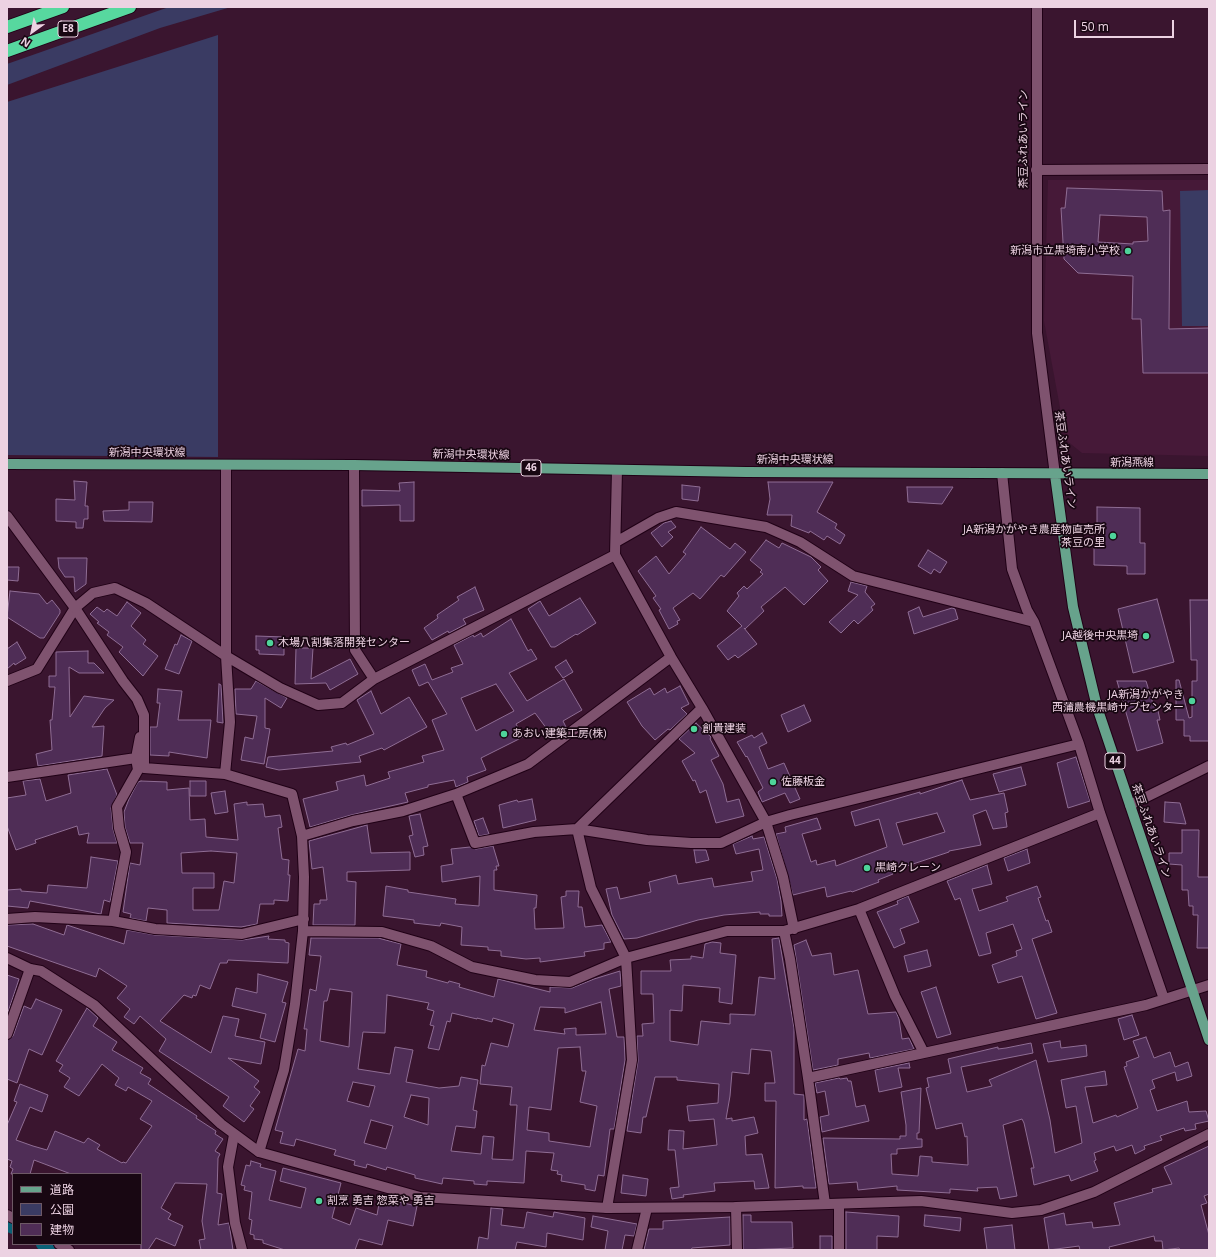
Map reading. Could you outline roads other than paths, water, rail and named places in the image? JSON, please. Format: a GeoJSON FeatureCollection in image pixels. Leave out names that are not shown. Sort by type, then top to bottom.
{"type":"FeatureCollection","features":[{"type":"Feature","properties":{"kind":"highway","name":"E8"},"geometry":{"type":"LineString","coordinates":[[7,27],[63,7]]}},
{"type":"Feature","properties":{"kind":"highway","name":"E8"},"geometry":{"type":"LineString","coordinates":[[7,51],[130,7]]}},
{"type":"Feature","properties":{"kind":"main road","name":"新潟中央環状線"},"geometry":{"type":"LineString","coordinates":[[7,464],[226,466],[354,465],[617,470],[1002,473],[1055,475]]}},
{"type":"Feature","properties":{"kind":"main road","name":"新潟燕線"},"geometry":{"type":"LineString","coordinates":[[1055,475],[1209,474]]}},
{"type":"Feature","properties":{"kind":"main road","name":"茶豆ふれあいライン"},"geometry":{"type":"LineString","coordinates":[[1055,475],[1073,607],[1097,707],[1209,1040]]}},
{"type":"Feature","properties":{"kind":"street","name":"茶豆ふれあいライン"},"geometry":{"type":"LineString","coordinates":[[1037,7],[1037,333],[1055,475]]}},
{"type":"Feature","properties":{"kind":"street"},"geometry":{"type":"LineString","coordinates":[[1036,170],[1209,169]]}},
{"type":"Feature","properties":{"kind":"street"},"geometry":{"type":"LineString","coordinates":[[354,465],[355,650],[374,679]]}},
{"type":"Feature","properties":{"kind":"street"},"geometry":{"type":"LineString","coordinates":[[225,774],[230,722],[226,656],[226,466]]}},
{"type":"Feature","properties":{"kind":"street"},"geometry":{"type":"LineString","coordinates":[[617,470],[615,555],[671,657],[702,708],[766,822],[783,877],[794,929]]}},
{"type":"Feature","properties":{"kind":"street"},"geometry":{"type":"LineString","coordinates":[[1002,473],[1012,569],[1027,610],[1034,622],[1079,744],[1100,813],[1164,999]]}},
{"type":"Feature","properties":{"kind":"street"},"geometry":{"type":"LineString","coordinates":[[616,542],[658,518],[676,512],[766,527],[800,542],[853,576],[1034,622]]}},
{"type":"Feature","properties":{"kind":"street"},"geometry":{"type":"LineString","coordinates":[[7,516],[75,608],[123,681],[137,699],[144,715],[144,768],[225,774],[292,794],[302,836],[303,931],[295,1004],[284,1070],[259,1152]]}},
{"type":"Feature","properties":{"kind":"street"},"geometry":{"type":"LineString","coordinates":[[7,682],[37,669],[75,608],[93,593],[115,588],[146,603],[226,656],[280,688],[318,706],[342,703],[374,679],[615,555]]}},
{"type":"Feature","properties":{"kind":"street"},"geometry":{"type":"LineString","coordinates":[[302,836],[352,821],[403,812],[456,794],[528,764],[671,657]]}},
{"type":"Feature","properties":{"kind":"street"},"geometry":{"type":"LineString","coordinates":[[577,829],[702,708]]}},
{"type":"Feature","properties":{"kind":"street"},"geometry":{"type":"LineString","coordinates":[[113,921],[126,852],[119,828],[117,807],[138,770],[136,758],[144,715]]}},
{"type":"Feature","properties":{"kind":"street"},"geometry":{"type":"LineString","coordinates":[[456,794],[475,843],[534,832],[577,829],[647,840],[692,843],[721,842],[766,822],[1079,744]]}},
{"type":"Feature","properties":{"kind":"street"},"geometry":{"type":"LineString","coordinates":[[7,777],[136,758]]}},
{"type":"Feature","properties":{"kind":"street"},"geometry":{"type":"LineString","coordinates":[[1130,805],[1209,766]]}},
{"type":"Feature","properties":{"kind":"street"},"geometry":{"type":"LineString","coordinates":[[303,931],[382,932],[431,946],[472,967],[535,980],[570,982],[626,958],[727,930],[784,931],[859,909],[1100,813]]}},
{"type":"Feature","properties":{"kind":"street"},"geometry":{"type":"LineString","coordinates":[[577,829],[591,888],[626,958],[632,1060],[607,1208]]}},
{"type":"Feature","properties":{"kind":"street"},"geometry":{"type":"LineString","coordinates":[[859,909],[895,996],[924,1053]]}},
{"type":"Feature","properties":{"kind":"street"},"geometry":{"type":"LineString","coordinates":[[7,919],[35,917],[113,921],[155,929],[242,934],[304,919]]}},
{"type":"Feature","properties":{"kind":"street"},"geometry":{"type":"LineString","coordinates":[[784,931],[790,959],[808,1078],[825,1204]]}},
{"type":"Feature","properties":{"kind":"street"},"geometry":{"type":"LineString","coordinates":[[7,958],[30,969],[41,971],[94,1005],[234,1135],[259,1152],[420,1197],[607,1208],[736,1207],[921,1201],[1012,1213],[1041,1210],[1094,1192],[1209,1134]]}},
{"type":"Feature","properties":{"kind":"street"},"geometry":{"type":"LineString","coordinates":[[7,1034],[30,969]]}},
{"type":"Feature","properties":{"kind":"street"},"geometry":{"type":"LineString","coordinates":[[808,1078],[1164,999],[1209,985]]}},
{"type":"Feature","properties":{"kind":"street"},"geometry":{"type":"LineString","coordinates":[[234,1135],[228,1167],[234,1223],[242,1250]]}},
{"type":"Feature","properties":{"kind":"street"},"geometry":{"type":"LineString","coordinates":[[839,1204],[839,1250]]}},
{"type":"Feature","properties":{"kind":"street"},"geometry":{"type":"LineString","coordinates":[[736,1207],[737,1250]]}},
{"type":"Feature","properties":{"kind":"street"},"geometry":{"type":"LineString","coordinates":[[637,1250],[647,1208]]}},
{"type":"Feature","properties":{"kind":"waterway"},"geometry":{"type":"LineString","coordinates":[[7,1224],[12,1226]]}},
{"type":"Feature","properties":{"kind":"waterway"},"geometry":{"type":"LineString","coordinates":[[45,1245],[54,1250]]}},
{"type":"Feature","properties":{"kind":"place","name":"新潟市立黒埼南小学校"},"geometry":{"type":"Point","coordinates":[1128,251]}},
{"type":"Feature","properties":{"kind":"place","name":"JA新潟かがやき農産物直売所 茶豆の里"},"geometry":{"type":"Point","coordinates":[1113,536]}},
{"type":"Feature","properties":{"kind":"place","name":"JA越後中央黒埼"},"geometry":{"type":"Point","coordinates":[1146,636]}},
{"type":"Feature","properties":{"kind":"place","name":"木場八割集落開発センター"},"geometry":{"type":"Point","coordinates":[270,643]}},
{"type":"Feature","properties":{"kind":"place","name":"JA新潟かがやき 西蒲農機黒崎サブセンター"},"geometry":{"type":"Point","coordinates":[1192,701]}},
{"type":"Feature","properties":{"kind":"place","name":"創貴建装"},"geometry":{"type":"Point","coordinates":[694,729]}},
{"type":"Feature","properties":{"kind":"place","name":"あおい建築工房(株)"},"geometry":{"type":"Point","coordinates":[504,734]}},
{"type":"Feature","properties":{"kind":"place","name":"佐藤板金"},"geometry":{"type":"Point","coordinates":[773,782]}},
{"type":"Feature","properties":{"kind":"place","name":"黒崎クレーン"},"geometry":{"type":"Point","coordinates":[867,868]}},
{"type":"Feature","properties":{"kind":"place","name":"割烹 勇吉 惣菜や 勇吉"},"geometry":{"type":"Point","coordinates":[319,1201]}}]}
